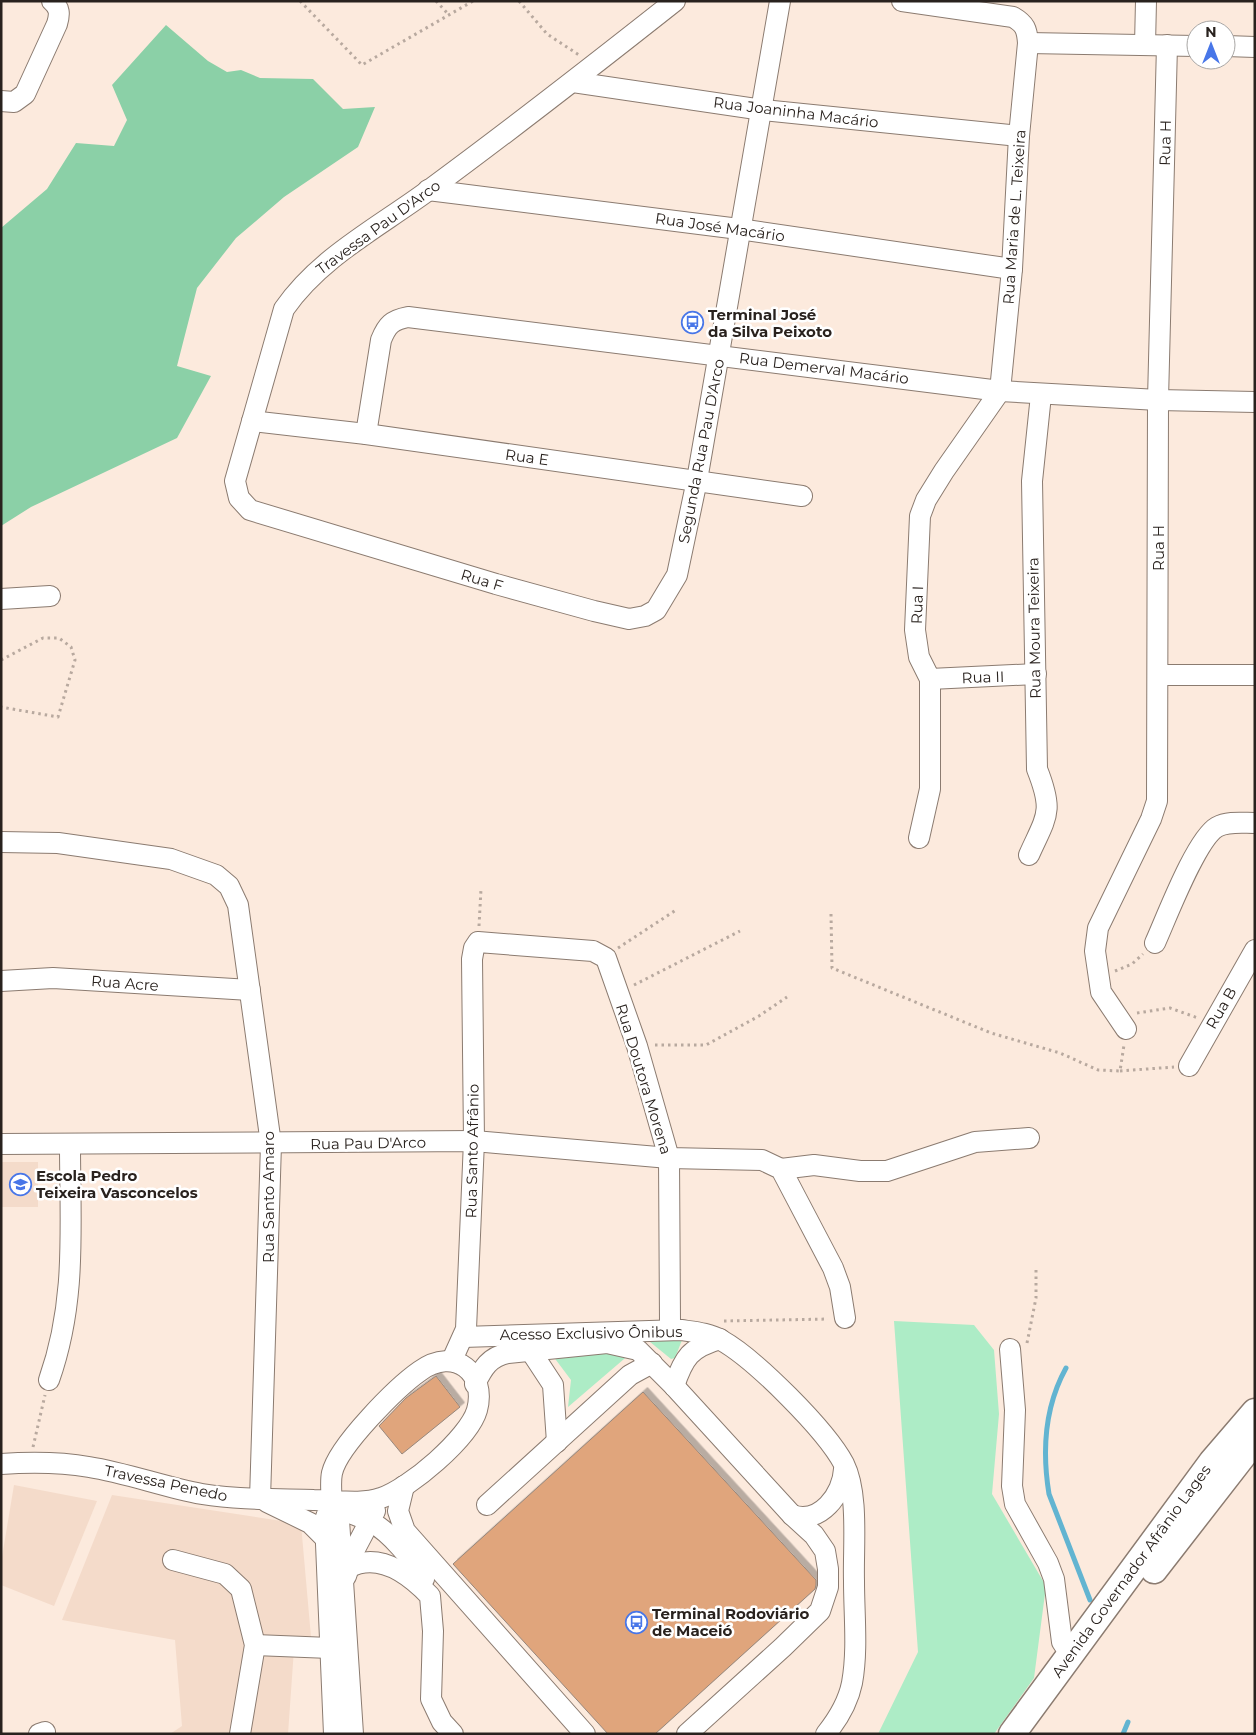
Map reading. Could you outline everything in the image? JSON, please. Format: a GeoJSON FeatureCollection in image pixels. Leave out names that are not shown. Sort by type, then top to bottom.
{"type":"FeatureCollection","features":[{"type":"Feature","properties":{"kind":"main road","name":"Avenida Governador Afrânio Lages"},"geometry":{"type":"LineString","coordinates":[[1012,1734],[1212,1462],[1255,1412]]}},
{"type":"Feature","properties":{"kind":"main road","name":"Avenida Governador Afrânio Lages"},"geometry":{"type":"LineString","coordinates":[[1034,1734],[1131,1600],[1255,1440]]}},
{"type":"Feature","properties":{"kind":"street"},"geometry":{"type":"LineString","coordinates":[[1,101],[14,102],[25,94],[57,24],[58,7],[52,1]]}},
{"type":"Feature","properties":{"kind":"street","name":"Travessa Pau D'Arco"},"geometry":{"type":"LineString","coordinates":[[271,515],[250,510],[239,498],[235,481],[284,309],[298,289],[323,265],[428,190],[573,82],[675,1]]}},
{"type":"Feature","properties":{"kind":"street","name":"Segunda Rua Pau D'Arco"},"geometry":{"type":"LineString","coordinates":[[677,576],[697,480],[739,229],[763,110],[780,1]]}},
{"type":"Feature","properties":{"kind":"street"},"geometry":{"type":"LineString","coordinates":[[902,1],[1013,17],[1023,23],[1027,31],[1028,43],[1186,46]]}},
{"type":"Feature","properties":{"kind":"street"},"geometry":{"type":"LineString","coordinates":[[1145,45],[1146,1]]}},
{"type":"Feature","properties":{"kind":"street","name":"Rua Maria de L. Teixeira"},"geometry":{"type":"LineString","coordinates":[[1000,391],[1012,268],[1018,136],[1028,43]]}},
{"type":"Feature","properties":{"kind":"street","name":"Rua H"},"geometry":{"type":"LineString","coordinates":[[1122,1022],[1101,992],[1095,950],[1098,928],[1152,819],[1157,801],[1158,400],[1167,45]]}},
{"type":"Feature","properties":{"kind":"street"},"geometry":{"type":"LineString","coordinates":[[1236,46],[1255,47]]}},
{"type":"Feature","properties":{"kind":"street","name":"Rua Joaninha Macário"},"geometry":{"type":"LineString","coordinates":[[573,82],[763,110],[1018,136]]}},
{"type":"Feature","properties":{"kind":"street","name":"Rua José Macário"},"geometry":{"type":"LineString","coordinates":[[428,190],[739,229],[1012,268]]}},
{"type":"Feature","properties":{"kind":"street","name":"Rua Demerval Macário"},"geometry":{"type":"LineString","coordinates":[[366,434],[381,340],[386,327],[394,320],[408,317],[719,354],[1000,391],[1041,395],[1255,402]]}},
{"type":"Feature","properties":{"kind":"street","name":"Rua I"},"geometry":{"type":"LineString","coordinates":[[919,838],[926,815],[930,789],[930,679],[919,657],[916,630],[920,516],[926,500],[944,470],[1000,391]]}},
{"type":"Feature","properties":{"kind":"street","name":"Rua Moura Teixeira"},"geometry":{"type":"LineString","coordinates":[[1029,855],[1049,807],[1047,794],[1037,769],[1032,481],[1041,395]]}},
{"type":"Feature","properties":{"kind":"street","name":"Rua E"},"geometry":{"type":"LineString","coordinates":[[252,421],[366,434],[802,496]]}},
{"type":"Feature","properties":{"kind":"street","name":"Rua F"},"geometry":{"type":"LineString","coordinates":[[271,515],[496,584],[630,619],[645,616],[656,610],[677,576]]}},
{"type":"Feature","properties":{"kind":"street"},"geometry":{"type":"LineString","coordinates":[[1,599],[50,596]]}},
{"type":"Feature","properties":{"kind":"street","name":"Rua II"},"geometry":{"type":"LineString","coordinates":[[930,679],[1036,674]]}},
{"type":"Feature","properties":{"kind":"street"},"geometry":{"type":"LineString","coordinates":[[1158,675],[1255,675]]}},
{"type":"Feature","properties":{"kind":"street"},"geometry":{"type":"LineString","coordinates":[[1155,943],[1194,860],[1211,832],[1223,824],[1255,823]]}},
{"type":"Feature","properties":{"kind":"street","name":"Rua Santo Amaro"},"geometry":{"type":"LineString","coordinates":[[1,842],[58,843],[172,859],[216,875],[229,886],[238,905],[271,1144],[260,1499]]}},
{"type":"Feature","properties":{"kind":"street"},"geometry":{"type":"LineString","coordinates":[[478,942],[593,950],[606,958]]}},
{"type":"Feature","properties":{"kind":"street","name":"Rua Santo Afrânio"},"geometry":{"type":"LineString","coordinates":[[452,1360],[466,1328],[474,1141],[472,959],[474,948],[478,942]]}},
{"type":"Feature","properties":{"kind":"street","name":"Rua B"},"geometry":{"type":"LineString","coordinates":[[1189,1066],[1255,950]]}},
{"type":"Feature","properties":{"kind":"street","name":"Rua Doutora Morena"},"geometry":{"type":"LineString","coordinates":[[606,958],[637,1046],[669,1158],[670,1322]]}},
{"type":"Feature","properties":{"kind":"street","name":"Rua Acre"},"geometry":{"type":"LineString","coordinates":[[1,981],[53,978],[250,990]]}},
{"type":"Feature","properties":{"kind":"street"},"geometry":{"type":"LineString","coordinates":[[845,1318],[840,1287],[833,1268],[782,1168],[814,1165],[860,1171],[887,1171],[975,1142],[1029,1138]]}},
{"type":"Feature","properties":{"kind":"street","name":"Rua Pau D'Arco"},"geometry":{"type":"LineString","coordinates":[[1,1144],[271,1144],[474,1141],[669,1158],[762,1160],[782,1168]]}},
{"type":"Feature","properties":{"kind":"street"},"geometry":{"type":"LineString","coordinates":[[49,1380],[61,1346],[70,1284],[70,1145]]}},
{"type":"Feature","properties":{"kind":"street","name":"Acesso Exclusivo Ônibus"},"geometry":{"type":"LineString","coordinates":[[463,1338],[681,1330],[698,1332],[720,1339],[762,1371],[831,1444],[844,1465],[849,1478],[852,1507],[855,1650],[852,1684],[846,1703],[826,1734]]}},
{"type":"Feature","properties":{"kind":"street"},"geometry":{"type":"LineString","coordinates":[[674,1386],[680,1369],[690,1354],[700,1345],[720,1339]]}},
{"type":"Feature","properties":{"kind":"street","name":"Acesso Exclusivo Ônibus"},"geometry":{"type":"LineString","coordinates":[[475,1384],[487,1364],[493,1358],[508,1353],[607,1343],[638,1350],[674,1386],[792,1515],[814,1535],[824,1551],[828,1569],[826,1600],[820,1611],[687,1734]]}},
{"type":"Feature","properties":{"kind":"street"},"geometry":{"type":"LineString","coordinates":[[1018,1347],[1012,1486],[1014,1504],[1048,1563],[1054,1579],[1062,1642],[1070,1654]]}},
{"type":"Feature","properties":{"kind":"street","name":"Acesso Exclusivo Ônibus"},"geometry":{"type":"LineString","coordinates":[[530,1350],[553,1386],[556,1442]]}},
{"type":"Feature","properties":{"kind":"street"},"geometry":{"type":"LineString","coordinates":[[343,1588],[348,1568],[382,1498],[404,1486],[445,1454],[472,1421],[477,1410],[478,1398],[475,1384],[469,1371],[460,1363],[452,1360],[440,1360],[427,1366],[377,1411],[356,1434],[335,1464],[339,1520],[343,1588],[353,1734]]}},
{"type":"Feature","properties":{"kind":"street","name":"Acesso Exclusivo Ônibus"},"geometry":{"type":"LineString","coordinates":[[487,1505],[630,1375],[652,1363]]}},
{"type":"Feature","properties":{"kind":"street","name":"Travessa Penedo"},"geometry":{"type":"LineString","coordinates":[[1,1464],[30,1462],[91,1467],[200,1493],[260,1499],[337,1494],[382,1498]]}},
{"type":"Feature","properties":{"kind":"street"},"geometry":{"type":"LineString","coordinates":[[792,1515],[808,1516],[818,1512],[832,1502],[841,1487],[844,1465]]}},
{"type":"Feature","properties":{"kind":"street"},"geometry":{"type":"LineString","coordinates":[[404,1486],[398,1511],[401,1525],[585,1734]]}},
{"type":"Feature","properties":{"kind":"street"},"geometry":{"type":"LineString","coordinates":[[337,1494],[343,1511],[370,1521],[387,1533],[423,1577],[431,1603],[431,1699],[442,1722],[453,1734]]}},
{"type":"Feature","properties":{"kind":"street"},"geometry":{"type":"LineString","coordinates":[[334,1734],[325,1520],[337,1494]]}},
{"type":"Feature","properties":{"kind":"street"},"geometry":{"type":"LineString","coordinates":[[260,1499],[310,1523],[325,1538]]}},
{"type":"Feature","properties":{"kind":"street"},"geometry":{"type":"LineString","coordinates":[[173,1560],[225,1574],[241,1589],[255,1646],[240,1734]]}},
{"type":"Feature","properties":{"kind":"street"},"geometry":{"type":"LineString","coordinates":[[348,1568],[364,1562],[386,1564],[402,1572],[431,1603]]}},
{"type":"Feature","properties":{"kind":"street"},"geometry":{"type":"LineString","coordinates":[[431,1603],[458,1597],[468,1599]]}},
{"type":"Feature","properties":{"kind":"street"},"geometry":{"type":"LineString","coordinates":[[255,1646],[330,1648]]}},
{"type":"Feature","properties":{"kind":"path"},"geometry":{"type":"LineString","coordinates":[[300,1],[362,65],[473,1]]}},
{"type":"Feature","properties":{"kind":"path"},"geometry":{"type":"LineString","coordinates":[[436,1],[450,15]]}},
{"type":"Feature","properties":{"kind":"path"},"geometry":{"type":"LineString","coordinates":[[519,1],[547,34],[593,66]]}},
{"type":"Feature","properties":{"kind":"path"},"geometry":{"type":"LineString","coordinates":[[1,660],[43,638],[59,638],[71,646],[75,660],[58,717],[1,707]]}},
{"type":"Feature","properties":{"kind":"path"},"geometry":{"type":"LineString","coordinates":[[478,942],[481,889]]}},
{"type":"Feature","properties":{"kind":"path"},"geometry":{"type":"LineString","coordinates":[[606,958],[644,929],[676,910]]}},
{"type":"Feature","properties":{"kind":"path"},"geometry":{"type":"LineString","coordinates":[[831,914],[832,968],[991,1033],[1060,1053],[1098,1070],[1120,1071],[1189,1066]]}},
{"type":"Feature","properties":{"kind":"path"},"geometry":{"type":"LineString","coordinates":[[618,993],[740,931]]}},
{"type":"Feature","properties":{"kind":"path"},"geometry":{"type":"LineString","coordinates":[[1099,977],[1132,964],[1155,943]]}},
{"type":"Feature","properties":{"kind":"path"},"geometry":{"type":"LineString","coordinates":[[637,1046],[706,1045],[759,1016],[787,997]]}},
{"type":"Feature","properties":{"kind":"path"},"geometry":{"type":"LineString","coordinates":[[1120,1071],[1122,1022],[1170,1008],[1212,1024]]}},
{"type":"Feature","properties":{"kind":"path"},"geometry":{"type":"LineString","coordinates":[[1018,1347],[1036,1298],[1036,1269]]}},
{"type":"Feature","properties":{"kind":"path"},"geometry":{"type":"LineString","coordinates":[[30,1462],[49,1380]]}},
{"type":"Feature","properties":{"kind":"shaded area","name":"Escola Pedro Teixeira Vasconcelos"},"geometry":{"type":"Polygon","coordinates":[[[1,1162],[38,1162],[38,1207],[1,1207],[1,1162]]]}},
{"type":"Feature","properties":{"kind":"shaded area"},"geometry":{"type":"Polygon","coordinates":[[[14,1485],[97,1501],[54,1606],[1,1585],[1,1563],[14,1485]]]}},
{"type":"Feature","properties":{"kind":"shaded area"},"geometry":{"type":"Polygon","coordinates":[[[112,1495],[301,1524],[311,1637],[294,1649],[288,1734],[170,1734],[182,1726],[175,1640],[62,1620],[112,1495]]]}},
{"type":"Feature","properties":{"kind":"green space"},"geometry":{"type":"Polygon","coordinates":[[[166,25],[208,61],[227,72],[241,70],[260,78],[313,79],[343,109],[375,107],[358,147],[284,197],[236,238],[197,288],[177,366],[211,376],[177,438],[31,507],[1,526],[1,228],[47,189],[76,143],[114,146],[127,120],[112,85],[166,25]]]}},
{"type":"Feature","properties":{"kind":"green space"},"geometry":{"type":"Polygon","coordinates":[[[894,1321],[974,1325],[994,1350],[999,1414],[992,1494],[1046,1586],[1034,1678],[994,1734],[878,1734],[918,1652],[894,1321]]]}},
{"type":"Feature","properties":{"kind":"green space"},"geometry":{"type":"Polygon","coordinates":[[[644,1337],[682,1340],[675,1358],[671,1359],[644,1337]]]}},
{"type":"Feature","properties":{"kind":"green space"},"geometry":{"type":"Polygon","coordinates":[[[550,1352],[631,1353],[568,1407],[571,1380],[550,1352]]]}},
{"type":"Feature","properties":{"kind":"building"},"geometry":{"type":"Polygon","coordinates":[[[436,1376],[460,1407],[402,1454],[379,1426],[406,1398],[436,1376]]]}},
{"type":"Feature","properties":{"kind":"building"},"geometry":{"type":"Polygon","coordinates":[[[643,1392],[816,1580],[816,1585],[815,1589],[655,1734],[608,1734],[453,1564],[643,1392]]]}},
{"type":"Feature","properties":{"kind":"waterway"},"geometry":{"type":"LineString","coordinates":[[1066,1368],[1054,1398],[1047,1429],[1047,1478],[1049,1494],[1090,1600]]}},
{"type":"Feature","properties":{"kind":"waterway"},"geometry":{"type":"LineString","coordinates":[[1123,1734],[1128,1722]]}},
{"type":"Feature","properties":{"kind":"place","name":"Terminal José da Silva Peixoto"},"geometry":{"type":"Point","coordinates":[692,323]}},
{"type":"Feature","properties":{"kind":"place","name":"Escola Pedro Teixeira Vasconcelos"},"geometry":{"type":"Point","coordinates":[20,1184]}},
{"type":"Feature","properties":{"kind":"place","name":"Terminal Rodoviário de Maceió"},"geometry":{"type":"Point","coordinates":[636,1622]}}]}
